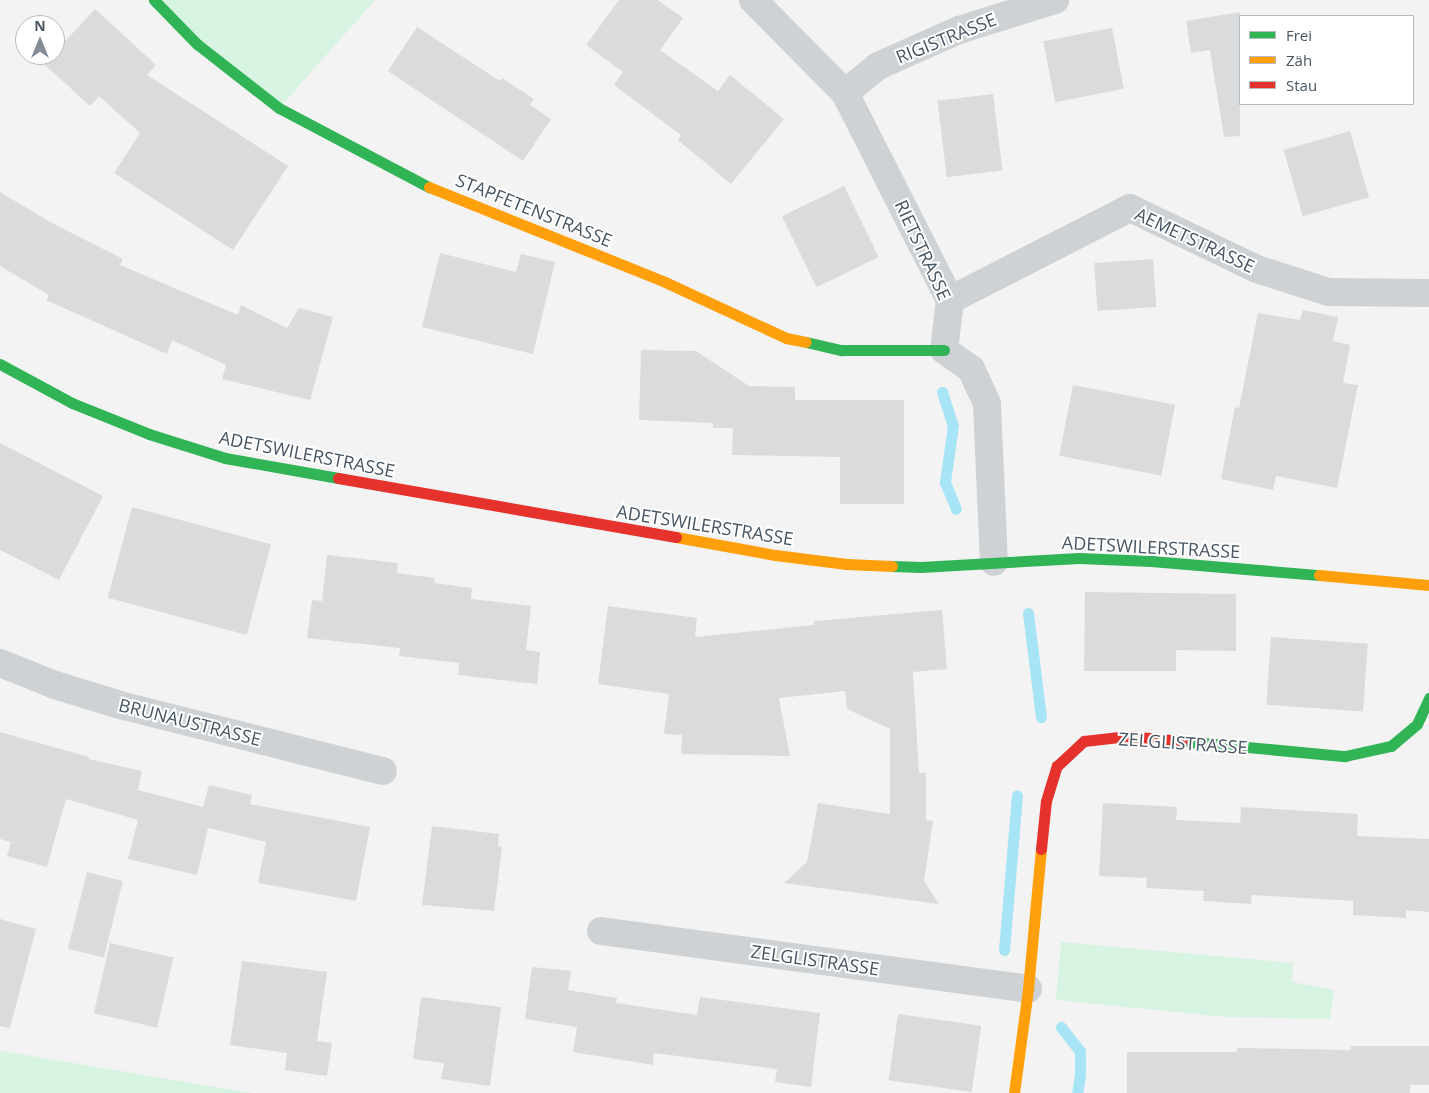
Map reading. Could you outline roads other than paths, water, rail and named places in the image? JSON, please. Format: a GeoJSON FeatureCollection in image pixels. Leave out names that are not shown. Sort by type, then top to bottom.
{"type":"FeatureCollection","features":[{"type":"Feature","properties":{"kind":"street","name":"STAPFETENSTRASSE"},"geometry":{"type":"LineString","coordinates":[[154,0],[198,44],[279,108],[417,182],[666,282],[786,338],[842,350],[944,350]]}},
{"type":"Feature","properties":{"kind":"street","name":"RIETSTRASSE"},"geometry":{"type":"LineString","coordinates":[[753,0],[845,93],[950,300],[944,350]]}},
{"type":"Feature","properties":{"kind":"street","name":"RIGISTRASSE"},"geometry":{"type":"LineString","coordinates":[[845,93],[878,66],[959,30],[1055,0]]}},
{"type":"Feature","properties":{"kind":"street","name":"AEMETSTRASSE"},"geometry":{"type":"LineString","coordinates":[[950,300],[1130,208],[1257,269],[1328,292],[1429,293]]}},
{"type":"Feature","properties":{"kind":"street"},"geometry":{"type":"LineString","coordinates":[[944,350],[971,370],[987,404],[994,562]]}},
{"type":"Feature","properties":{"kind":"street","name":"ADETSWILERSTRASSE"},"geometry":{"type":"LineString","coordinates":[[0,364],[72,402],[149,434],[225,458],[775,555],[855,565],[921,567],[1079,558],[1133,560],[1429,585]]}},
{"type":"Feature","properties":{"kind":"street","name":"BRUNAUSTRASSE"},"geometry":{"type":"LineString","coordinates":[[0,663],[56,685],[120,704],[383,771]]}},
{"type":"Feature","properties":{"kind":"street","name":"ZELGLISTRASSE"},"geometry":{"type":"LineString","coordinates":[[1014,1093],[1028,989],[1046,801],[1057,766],[1084,741],[1128,736],[1346,756],[1391,746],[1417,724],[1429,698]]}},
{"type":"Feature","properties":{"kind":"street","name":"ZELGLISTRASSE"},"geometry":{"type":"LineString","coordinates":[[601,931],[1028,989]]}},
{"type":"Feature","properties":{"kind":"waterway"},"geometry":{"type":"LineString","coordinates":[[942,392],[953,425],[945,482],[956,509]]}},
{"type":"Feature","properties":{"kind":"waterway"},"geometry":{"type":"LineString","coordinates":[[1028,613],[1041,717]]}},
{"type":"Feature","properties":{"kind":"waterway"},"geometry":{"type":"LineString","coordinates":[[1004,950],[1017,796]]}},
{"type":"Feature","properties":{"kind":"waterway"},"geometry":{"type":"LineString","coordinates":[[1061,1027],[1080,1051],[1080,1075],[1077,1093]]}}]}
